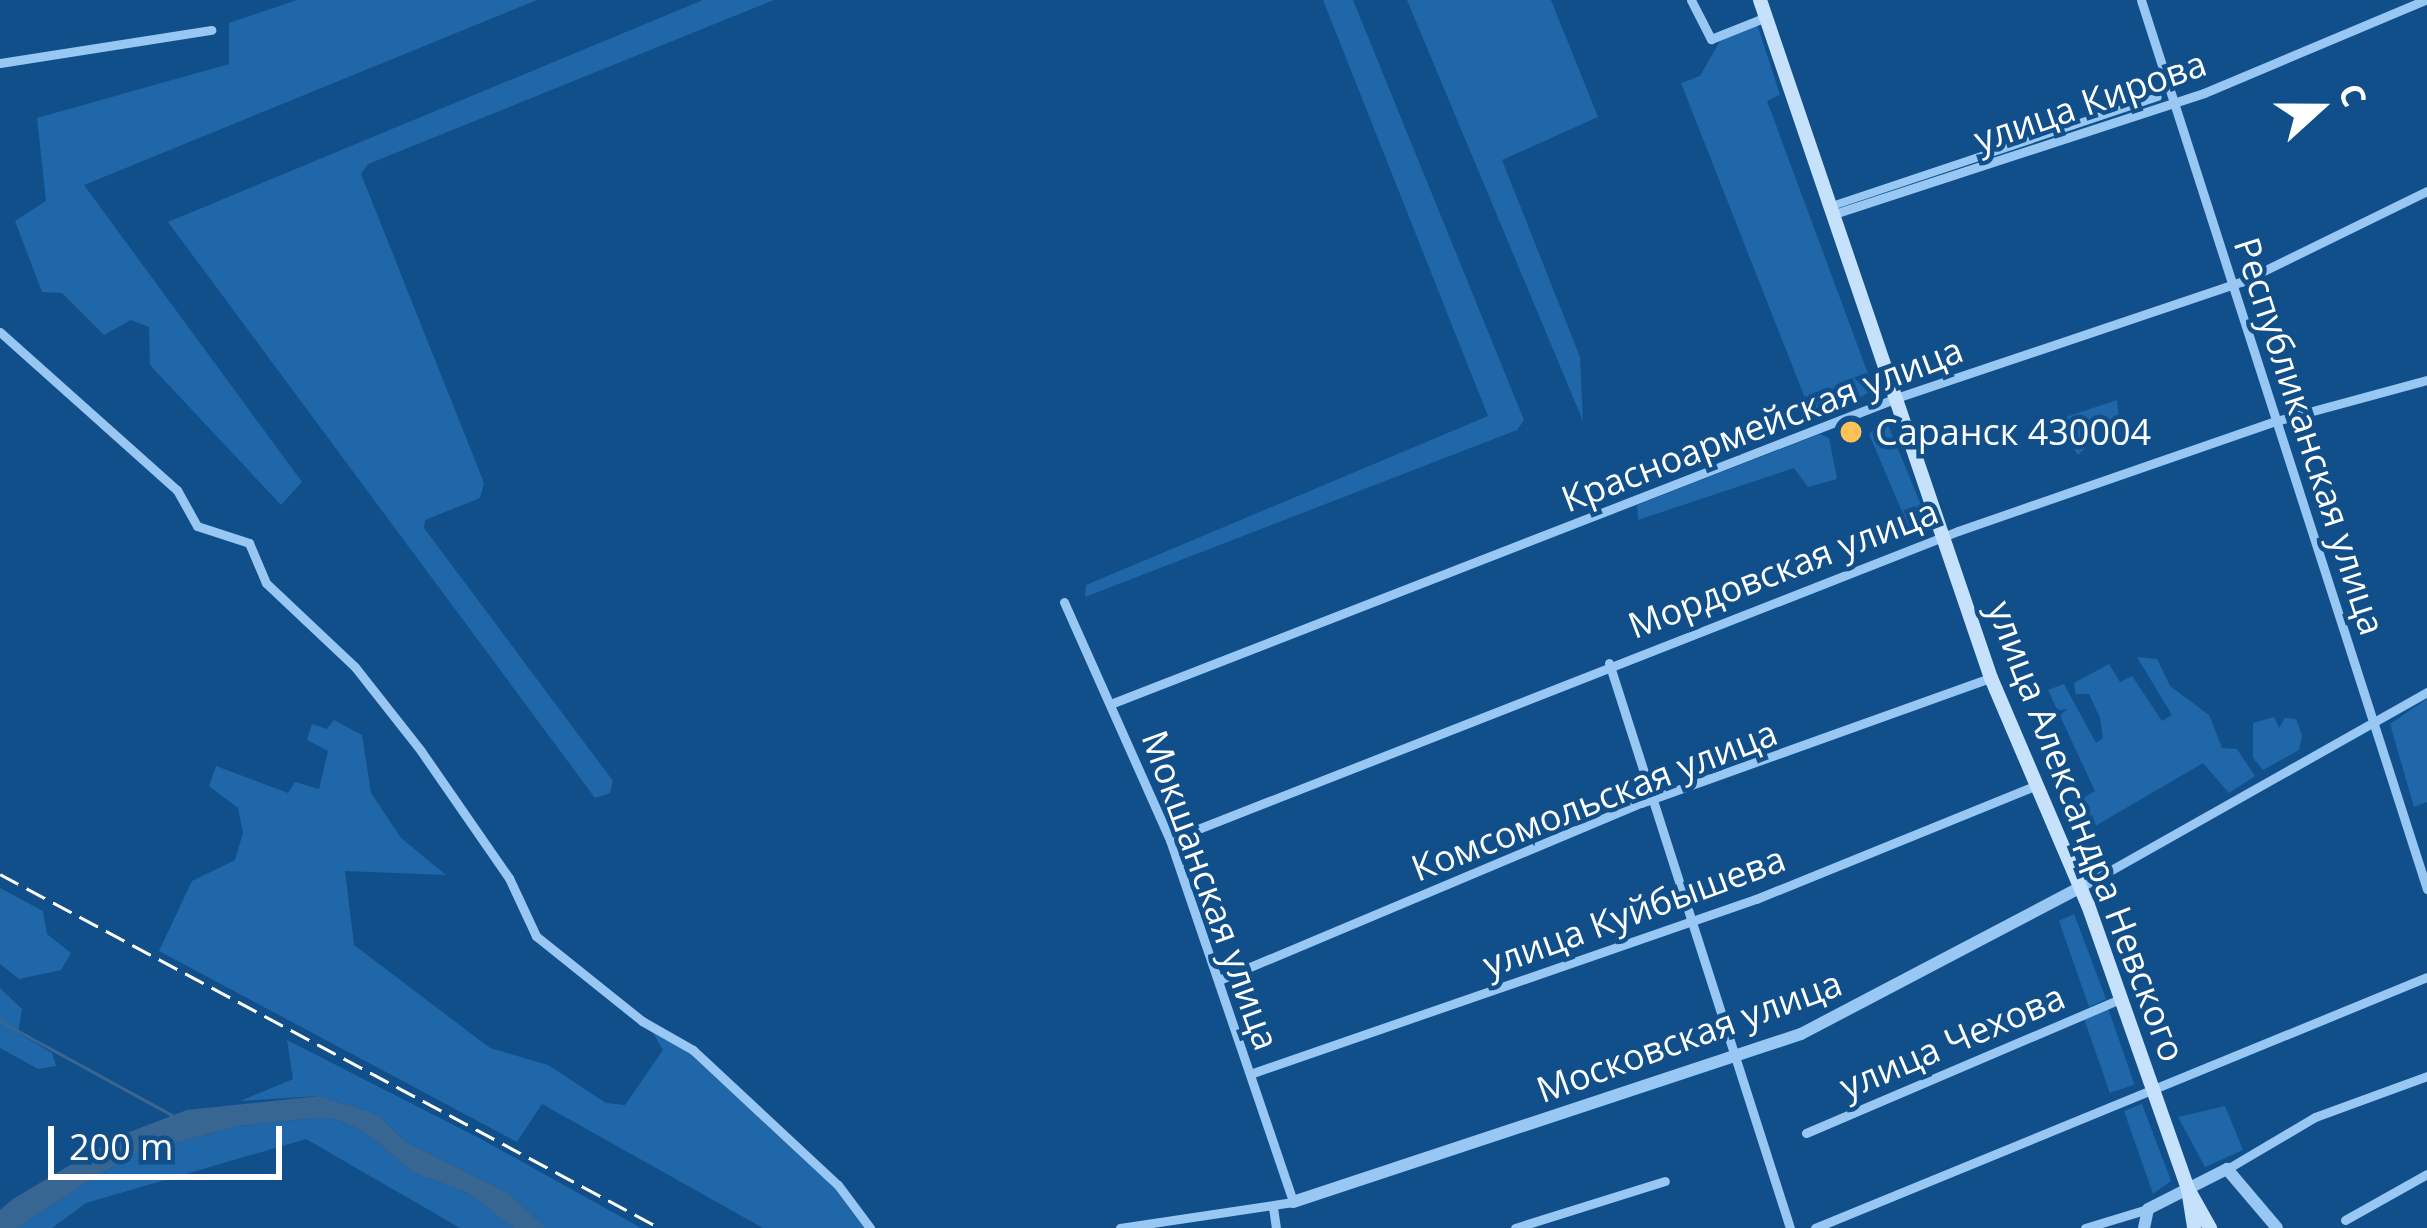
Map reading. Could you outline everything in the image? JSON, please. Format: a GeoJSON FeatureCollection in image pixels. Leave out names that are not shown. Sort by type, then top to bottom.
{"type":"FeatureCollection","features":[{"type":"Feature","properties":{"kind":"main road","name":"улица Александра Невского"},"geometry":{"type":"LineString","coordinates":[[1760,0],[1948,536],[1991,678],[2032,787],[2081,887],[2188,1189]]}},
{"type":"Feature","properties":{"kind":"main road"},"geometry":{"type":"LineString","coordinates":[[2188,1189],[2194,1228]]}},
{"type":"Feature","properties":{"kind":"main road"},"geometry":{"type":"LineString","coordinates":[[2188,1189],[2210,1228]]}},
{"type":"Feature","properties":{"kind":"street"},"geometry":{"type":"LineString","coordinates":[[1691,0],[1711,39],[1766,17]]}},
{"type":"Feature","properties":{"kind":"street","name":"Республиканская улица"},"geometry":{"type":"LineString","coordinates":[[2141,0],[2427,890]]}},
{"type":"Feature","properties":{"kind":"street","name":"улица Кирова"},"geometry":{"type":"LineString","coordinates":[[1836,209],[2174,104],[2426,0]]}},
{"type":"Feature","properties":{"kind":"street"},"geometry":{"type":"LineString","coordinates":[[0,63],[212,30]]}},
{"type":"Feature","properties":{"kind":"street"},"geometry":{"type":"LineString","coordinates":[[1836,209],[2158,97]]}},
{"type":"Feature","properties":{"kind":"street","name":"Красноармейская улица"},"geometry":{"type":"LineString","coordinates":[[1113,703],[1899,397],[2232,285],[2427,191]]}},
{"type":"Feature","properties":{"kind":"street"},"geometry":{"type":"LineString","coordinates":[[0,332],[177,490],[197,526],[242,536],[266,583],[355,667],[508,878],[536,936],[642,1021],[694,1050],[838,1185],[870,1228]]}},
{"type":"Feature","properties":{"kind":"street","name":"Мордовская улица"},"geometry":{"type":"LineString","coordinates":[[1170,840],[1610,663],[1948,536],[2276,421],[2427,380]]}},
{"type":"Feature","properties":{"kind":"street","name":"Мокшанская улица"},"geometry":{"type":"LineString","coordinates":[[1064,602],[1113,703],[1170,840],[1293,1202]]}},
{"type":"Feature","properties":{"kind":"street"},"geometry":{"type":"LineString","coordinates":[[1610,663],[1790,1228]]}},
{"type":"Feature","properties":{"kind":"street","name":"Комсомольская улица"},"geometry":{"type":"LineString","coordinates":[[1219,980],[1654,803],[1991,678]]}},
{"type":"Feature","properties":{"kind":"street","name":"Московская улица"},"geometry":{"type":"LineString","coordinates":[[1120,1228],[1293,1202],[1733,1058],[1875,1000],[2427,692]]}},
{"type":"Feature","properties":{"kind":"street","name":"улица Куйбышева"},"geometry":{"type":"LineString","coordinates":[[1250,1074],[1690,922],[2032,787]]}},
{"type":"Feature","properties":{"kind":"street"},"geometry":{"type":"LineString","coordinates":[[1814,1228],[2427,977]]}},
{"type":"Feature","properties":{"kind":"street","name":"улица Чехова"},"geometry":{"type":"LineString","coordinates":[[1806,1133],[2120,998]]}},
{"type":"Feature","properties":{"kind":"street"},"geometry":{"type":"LineString","coordinates":[[2085,1228],[2148,1209],[2228,1169],[2314,1117],[2427,1076]]}},
{"type":"Feature","properties":{"kind":"street"},"geometry":{"type":"LineString","coordinates":[[2228,1169],[2277,1228]]}},
{"type":"Feature","properties":{"kind":"street"},"geometry":{"type":"LineString","coordinates":[[2345,1220],[2427,1174]]}},
{"type":"Feature","properties":{"kind":"street"},"geometry":{"type":"LineString","coordinates":[[1515,1228],[1665,1181]]}},
{"type":"Feature","properties":{"kind":"street"},"geometry":{"type":"LineString","coordinates":[[1273,1207],[1276,1228]]}},
{"type":"Feature","properties":{"kind":"street"},"geometry":{"type":"LineString","coordinates":[[2144,1228],[2148,1209]]}},
{"type":"Feature","properties":{"kind":"street"},"geometry":{"type":"LineString","coordinates":[[1560,1214],[1564,1228]]}},
{"type":"Feature","properties":{"kind":"shaded area"},"geometry":{"type":"Polygon","coordinates":[[[297,0],[537,0],[84,185],[302,482],[281,505],[150,365],[149,327],[131,320],[104,335],[62,293],[42,292],[15,221],[46,201],[37,118],[229,64],[229,23],[297,0]]]}},
{"type":"Feature","properties":{"kind":"shaded area"},"geometry":{"type":"Polygon","coordinates":[[[703,0],[774,0],[368,164],[361,174],[484,483],[480,498],[425,520],[424,528],[613,781],[610,793],[595,798],[168,222],[703,0]]]}},
{"type":"Feature","properties":{"kind":"shaded area"},"geometry":{"type":"Polygon","coordinates":[[[1323,0],[1353,0],[1524,420],[1517,430],[1085,597],[1086,585],[1488,416],[1323,0]]]}},
{"type":"Feature","properties":{"kind":"shaded area"},"geometry":{"type":"Polygon","coordinates":[[[1407,0],[1551,0],[1598,117],[1502,160],[1580,357],[1583,421],[1407,0]]]}},
{"type":"Feature","properties":{"kind":"shaded area"},"geometry":{"type":"Polygon","coordinates":[[[1757,24],[1780,95],[1767,101],[1874,390],[1814,421],[1681,83],[1700,76],[1720,41],[1757,24]]]}},
{"type":"Feature","properties":{"kind":"shaded area"},"geometry":{"type":"Polygon","coordinates":[[[2117,400],[2120,431],[2092,423],[2095,439],[2078,455],[2061,430],[2052,430],[2051,422],[2117,400]]]}},
{"type":"Feature","properties":{"kind":"shaded area"},"geometry":{"type":"Polygon","coordinates":[[[1886,420],[1928,522],[1912,535],[1869,434],[1886,420]]]}},
{"type":"Feature","properties":{"kind":"shaded area"},"geometry":{"type":"Polygon","coordinates":[[[1820,434],[1829,438],[1837,479],[1808,487],[1794,468],[1638,520],[1637,505],[1820,434]]]}},
{"type":"Feature","properties":{"kind":"shaded area"},"geometry":{"type":"Polygon","coordinates":[[[2137,657],[2157,659],[2170,686],[2209,715],[2222,748],[2237,749],[2255,776],[2229,793],[2203,763],[2090,829],[2076,802],[2095,791],[2048,690],[2064,684],[2096,743],[2103,738],[2100,718],[2089,694],[2076,694],[2074,683],[2109,664],[2120,682],[2132,676],[2162,721],[2172,715],[2137,657]]]}},
{"type":"Feature","properties":{"kind":"shaded area"},"geometry":{"type":"Polygon","coordinates":[[[2427,699],[2427,802],[2414,807],[2390,724],[2427,699]]]}},
{"type":"Feature","properties":{"kind":"shaded area"},"geometry":{"type":"Polygon","coordinates":[[[2274,717],[2279,728],[2285,718],[2296,719],[2302,736],[2299,750],[2263,770],[2253,758],[2253,723],[2274,717]]]}},
{"type":"Feature","properties":{"kind":"shaded area"},"geometry":{"type":"Polygon","coordinates":[[[334,720],[362,735],[371,793],[401,838],[446,875],[345,871],[354,945],[490,1048],[548,1065],[606,1103],[625,1105],[663,1050],[645,1019],[694,1048],[843,1186],[871,1228],[763,1228],[542,1104],[517,1142],[159,951],[192,881],[235,860],[243,833],[238,808],[209,786],[216,766],[288,793],[295,782],[319,789],[328,751],[307,740],[312,724],[327,729],[334,720]]]}},
{"type":"Feature","properties":{"kind":"shaded area"},"geometry":{"type":"Polygon","coordinates":[[[0,888],[43,911],[47,934],[71,953],[61,970],[19,979],[0,964],[0,888]]]}},
{"type":"Feature","properties":{"kind":"shaded area"},"geometry":{"type":"Polygon","coordinates":[[[2074,914],[2106,999],[2089,1007],[2059,921],[2074,914]]]}},
{"type":"Feature","properties":{"kind":"shaded area"},"geometry":{"type":"Polygon","coordinates":[[[0,988],[22,1009],[18,1033],[52,1053],[56,1066],[38,1069],[0,1048],[0,988]]]}},
{"type":"Feature","properties":{"kind":"shaded area"},"geometry":{"type":"Polygon","coordinates":[[[2108,1008],[2134,1085],[2110,1093],[2083,1016],[2108,1008]]]}},
{"type":"Feature","properties":{"kind":"shaded area"},"geometry":{"type":"Polygon","coordinates":[[[287,1040],[641,1228],[546,1228],[510,1194],[406,1142],[377,1114],[319,1096],[240,1101],[293,1079],[287,1040]]]}},
{"type":"Feature","properties":{"kind":"shaded area"},"geometry":{"type":"Polygon","coordinates":[[[319,1096],[377,1114],[406,1142],[510,1194],[546,1228],[513,1228],[468,1193],[414,1173],[365,1132],[335,1119],[306,1119],[238,1126],[129,1156],[16,1228],[0,1228],[0,1210],[13,1199],[119,1136],[187,1110],[319,1096]]]}},
{"type":"Feature","properties":{"kind":"shaded area"},"geometry":{"type":"Polygon","coordinates":[[[2142,1104],[2171,1181],[2153,1194],[2124,1111],[2142,1104]]]}},
{"type":"Feature","properties":{"kind":"shaded area"},"geometry":{"type":"Polygon","coordinates":[[[2225,1106],[2243,1150],[2205,1167],[2178,1117],[2225,1106]]]}},
{"type":"Feature","properties":{"kind":"shaded area"},"geometry":{"type":"Polygon","coordinates":[[[335,1119],[365,1132],[414,1173],[468,1193],[513,1228],[460,1228],[306,1139],[86,1203],[52,1228],[16,1228],[129,1156],[238,1126],[335,1119]]]}},
{"type":"Feature","properties":{"kind":"waterway"},"geometry":{"type":"LineString","coordinates":[[0,1021],[172,1115]]}},
{"type":"Feature","properties":{"kind":"railway"},"geometry":{"type":"LineString","coordinates":[[0,874],[660,1228]]}},
{"type":"Feature","properties":{"kind":"place","name":"Саранск 430004"},"geometry":{"type":"Point","coordinates":[1851,432]}}]}
